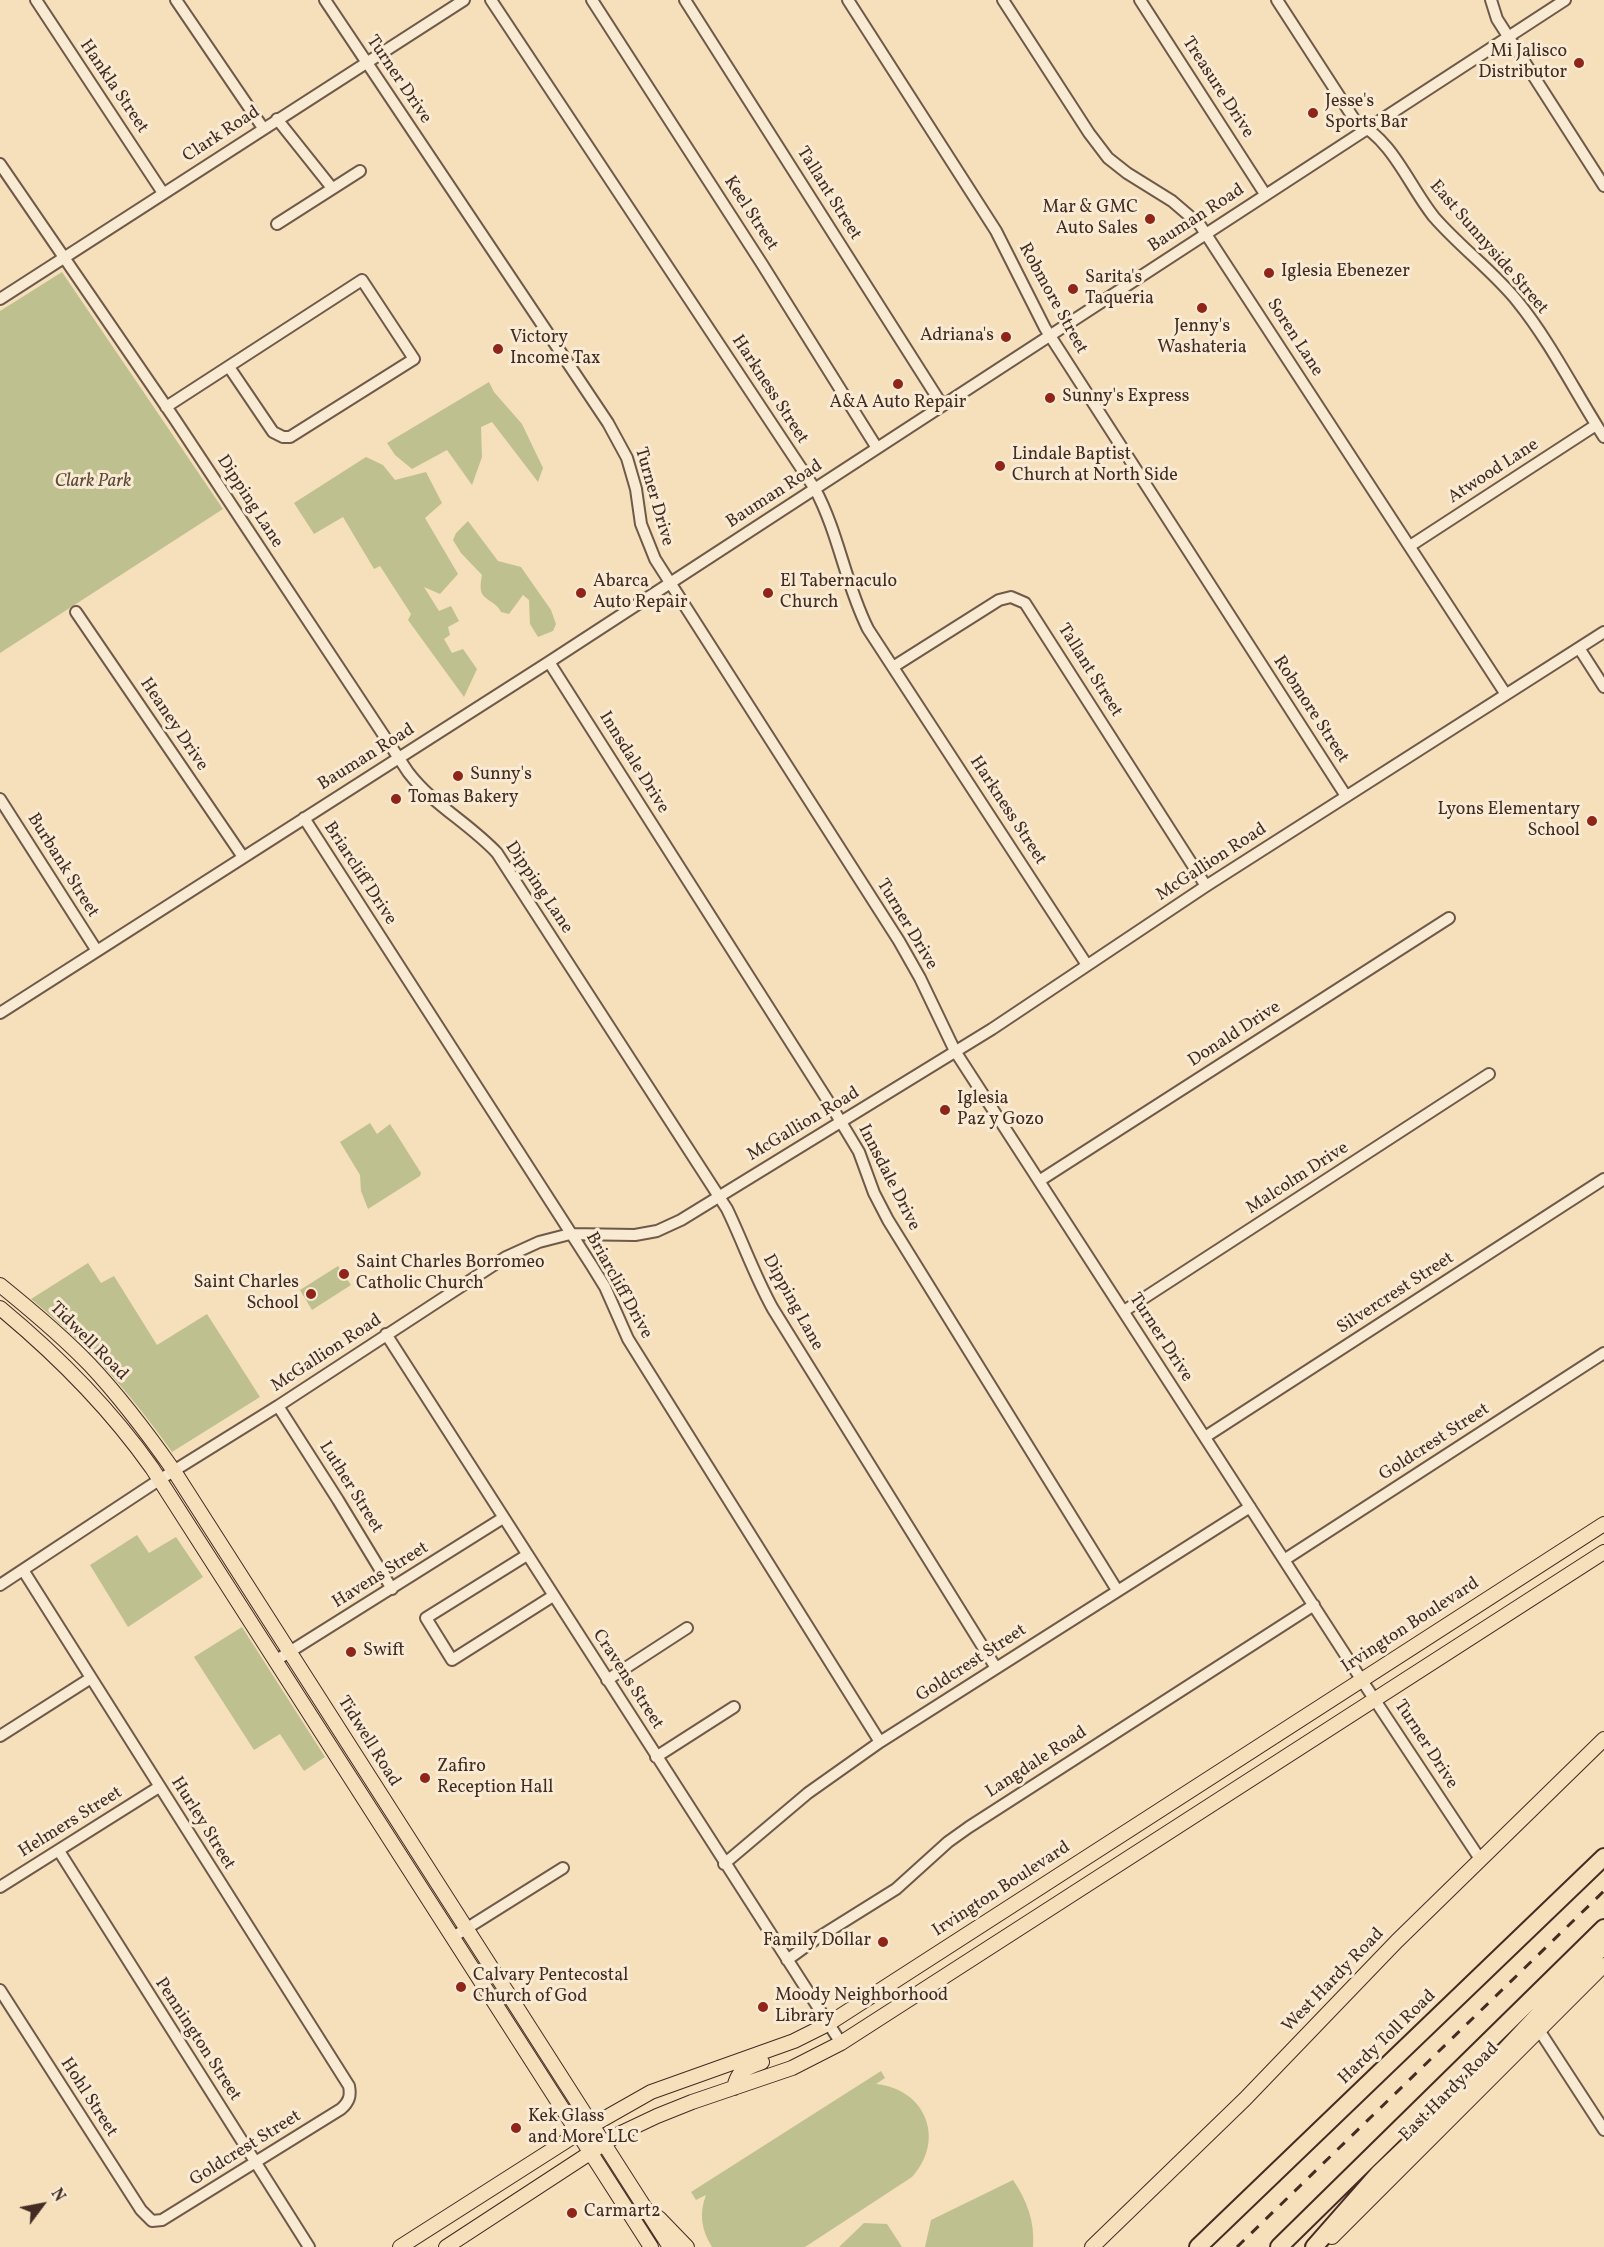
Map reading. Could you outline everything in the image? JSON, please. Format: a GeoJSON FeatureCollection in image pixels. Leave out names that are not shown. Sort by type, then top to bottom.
{"type":"FeatureCollection","features":[{"type":"Feature","properties":{"kind":"highway","name":"Hardy Toll Road"},"geometry":{"type":"LineString","coordinates":[[1198,2247],[1604,1857]]}},
{"type":"Feature","properties":{"kind":"highway"},"geometry":{"type":"LineString","coordinates":[[1279,2247],[1604,1928]]}},
{"type":"Feature","properties":{"kind":"highway"},"geometry":{"type":"LineString","coordinates":[[1314,2247],[1379,2172],[1483,2074],[1604,1945]]}},
{"type":"Feature","properties":{"kind":"main road","name":"Tidwell Road"},"geometry":{"type":"LineString","coordinates":[[0,1285],[66,1341],[91,1366],[124,1404],[174,1471],[670,2247]]}},
{"type":"Feature","properties":{"kind":"main road"},"geometry":{"type":"LineString","coordinates":[[1,1309],[18,1299]]}},
{"type":"Feature","properties":{"kind":"main road","name":"Tidwell Road"},"geometry":{"type":"LineString","coordinates":[[1,1309],[79,1378],[128,1434],[453,1936],[589,2154],[651,2247]]}},
{"type":"Feature","properties":{"kind":"main road"},"geometry":{"type":"LineString","coordinates":[[79,1378],[91,1366]]}},
{"type":"Feature","properties":{"kind":"main road","name":"Irvington Boulevard"},"geometry":{"type":"LineString","coordinates":[[400,2247],[577,2134],[651,2092],[794,2041],[828,2024],[1604,1524]]}},
{"type":"Feature","properties":{"kind":"main road"},"geometry":{"type":"LineString","coordinates":[[446,2247],[619,2134],[657,2115],[792,2068],[841,2043],[1604,1552]]}},
{"type":"Feature","properties":{"kind":"main road"},"geometry":{"type":"LineString","coordinates":[[1471,1609],[1485,1628]]}},
{"type":"Feature","properties":{"kind":"main road","name":"West Hardy Road"},"geometry":{"type":"LineString","coordinates":[[1092,2247],[1245,2099],[1397,1941],[1604,1739]]}},
{"type":"Feature","properties":{"kind":"main road"},"geometry":{"type":"LineString","coordinates":[[1217,1773],[1230,1793]]}},
{"type":"Feature","properties":{"kind":"main road"},"geometry":{"type":"LineString","coordinates":[[358,1789],[371,1781]]}},
{"type":"Feature","properties":{"kind":"main road"},"geometry":{"type":"LineString","coordinates":[[1067,1868],[1082,1888]]}},
{"type":"Feature","properties":{"kind":"main road"},"geometry":{"type":"LineString","coordinates":[[948,1947],[961,1966]]}},
{"type":"Feature","properties":{"kind":"main road","name":"East Hardy Road"},"geometry":{"type":"LineString","coordinates":[[1322,2247],[1604,1965]]}},
{"type":"Feature","properties":{"kind":"main road"},"geometry":{"type":"LineString","coordinates":[[510,2027],[523,2019]]}},
{"type":"Feature","properties":{"kind":"main road"},"geometry":{"type":"LineString","coordinates":[[734,2088],[736,2077],[741,2071],[767,2059],[794,2041]]}},
{"type":"Feature","properties":{"kind":"main road"},"geometry":{"type":"LineString","coordinates":[[636,2195],[687,2247]]}},
{"type":"Feature","properties":{"kind":"main road"},"geometry":{"type":"LineString","coordinates":[[618,2197],[640,2247]]}},
{"type":"Feature","properties":{"kind":"main road"},"geometry":{"type":"LineString","coordinates":[[456,2211],[470,2231]]}},
{"type":"Feature","properties":{"kind":"street","name":"Hankla Street"},"geometry":{"type":"LineString","coordinates":[[36,0],[163,193]]}},
{"type":"Feature","properties":{"kind":"street"},"geometry":{"type":"LineString","coordinates":[[176,0],[263,128]]}},
{"type":"Feature","properties":{"kind":"street","name":"Turner Drive"},"geometry":{"type":"LineString","coordinates":[[325,0],[618,439],[627,458],[636,489],[646,541],[669,584],[899,941],[920,978],[955,1051],[1480,1859]]}},
{"type":"Feature","properties":{"kind":"street","name":"Clark Road"},"geometry":{"type":"LineString","coordinates":[[0,299],[464,0]]}},
{"type":"Feature","properties":{"kind":"street","name":"Harkness Street"},"geometry":{"type":"LineString","coordinates":[[491,0],[814,489],[832,528],[849,588],[868,629],[1087,965]]}},
{"type":"Feature","properties":{"kind":"street","name":"Keel Street"},"geometry":{"type":"LineString","coordinates":[[592,0],[877,448]]}},
{"type":"Feature","properties":{"kind":"street","name":"Tallant Street"},"geometry":{"type":"LineString","coordinates":[[685,0],[942,405]]}},
{"type":"Feature","properties":{"kind":"street","name":"Robmore Street"},"geometry":{"type":"LineString","coordinates":[[848,0],[996,231],[1050,335],[1346,796]]}},
{"type":"Feature","properties":{"kind":"street","name":"Soren Lane"},"geometry":{"type":"LineString","coordinates":[[1003,0],[1089,133],[1108,158],[1188,213],[1205,233],[1505,693]]}},
{"type":"Feature","properties":{"kind":"street","name":"Treasure Drive"},"geometry":{"type":"LineString","coordinates":[[1140,0],[1265,194]]}},
{"type":"Feature","properties":{"kind":"street","name":"East Sunnyside Street"},"geometry":{"type":"LineString","coordinates":[[1277,0],[1356,122],[1377,135],[1433,215],[1460,246],[1516,299],[1534,322],[1604,437]]}},
{"type":"Feature","properties":{"kind":"street"},"geometry":{"type":"LineString","coordinates":[[1491,0],[1497,19],[1604,186]]}},
{"type":"Feature","properties":{"kind":"street","name":"Bauman Road"},"geometry":{"type":"LineString","coordinates":[[0,1013],[549,662],[1565,0]]}},
{"type":"Feature","properties":{"kind":"street"},"geometry":{"type":"LineString","coordinates":[[278,119],[332,188]]}},
{"type":"Feature","properties":{"kind":"street","name":"Dipping Lane"},"geometry":{"type":"LineString","coordinates":[[0,164],[166,407],[418,785],[430,798],[480,835],[497,853],[720,1197],[740,1235],[760,1286],[773,1309],[996,1668]]}},
{"type":"Feature","properties":{"kind":"street"},"geometry":{"type":"LineString","coordinates":[[277,224],[360,171]]}},
{"type":"Feature","properties":{"kind":"street"},"geometry":{"type":"LineString","coordinates":[[166,407],[362,280],[414,359],[290,437],[283,437],[273,432],[229,367]]}},
{"type":"Feature","properties":{"kind":"street","name":"Atwood Lane"},"geometry":{"type":"LineString","coordinates":[[1410,546],[1596,425]]}},
{"type":"Feature","properties":{"kind":"street","name":"Tallant Street"},"geometry":{"type":"LineString","coordinates":[[893,667],[999,600],[1011,597],[1025,603],[1206,886]]}},
{"type":"Feature","properties":{"kind":"street","name":"Heaney Drive"},"geometry":{"type":"LineString","coordinates":[[76,612],[243,857]]}},
{"type":"Feature","properties":{"kind":"street","name":"McGallion Road"},"geometry":{"type":"LineString","coordinates":[[0,1585],[506,1257],[539,1242],[570,1234],[627,1236],[657,1231],[720,1197],[992,1029],[1206,886],[1505,693],[1604,632]]}},
{"type":"Feature","properties":{"kind":"street"},"geometry":{"type":"LineString","coordinates":[[1579,648],[1604,687]]}},
{"type":"Feature","properties":{"kind":"street","name":"Innsdale Drive"},"geometry":{"type":"LineString","coordinates":[[549,662],[842,1123],[859,1152],[874,1193],[888,1220],[1117,1590]]}},
{"type":"Feature","properties":{"kind":"street","name":"Burbank Street"},"geometry":{"type":"LineString","coordinates":[[0,799],[97,951]]}},
{"type":"Feature","properties":{"kind":"street","name":"Briarcliff Drive"},"geometry":{"type":"LineString","coordinates":[[304,818],[604,1287],[628,1339],[880,1742]]}},
{"type":"Feature","properties":{"kind":"street","name":"Donald Drive"},"geometry":{"type":"LineString","coordinates":[[1039,1181],[1449,918]]}},
{"type":"Feature","properties":{"kind":"street","name":"Malcolm Drive"},"geometry":{"type":"LineString","coordinates":[[1124,1311],[1489,1074]]}},
{"type":"Feature","properties":{"kind":"street","name":"Silvercrest Street"},"geometry":{"type":"LineString","coordinates":[[1205,1437],[1604,1179]]}},
{"type":"Feature","properties":{"kind":"street","name":"Cravens Street"},"geometry":{"type":"LineString","coordinates":[[386,1334],[841,2043]]}},
{"type":"Feature","properties":{"kind":"street","name":"Goldcrest Street"},"geometry":{"type":"LineString","coordinates":[[1284,1560],[1604,1353]]}},
{"type":"Feature","properties":{"kind":"street","name":"Luther Street"},"geometry":{"type":"LineString","coordinates":[[278,1406],[392,1589]]}},
{"type":"Feature","properties":{"kind":"street","name":"Goldcrest Street"},"geometry":{"type":"LineString","coordinates":[[724,1864],[800,1798],[880,1742],[1250,1507]]}},
{"type":"Feature","properties":{"kind":"street","name":"Havens Street"},"geometry":{"type":"LineString","coordinates":[[275,1661],[503,1518]]}},
{"type":"Feature","properties":{"kind":"street"},"geometry":{"type":"LineString","coordinates":[[527,1555],[426,1618],[439,1639],[452,1659],[553,1596]]}},
{"type":"Feature","properties":{"kind":"street","name":"Hurley Street"},"geometry":{"type":"LineString","coordinates":[[23,1570],[349,2086],[350,2095]]}},
{"type":"Feature","properties":{"kind":"street","name":"Langdale Road"},"geometry":{"type":"LineString","coordinates":[[787,1960],[896,1889],[948,1842],[969,1827],[1314,1605]]}},
{"type":"Feature","properties":{"kind":"street"},"geometry":{"type":"LineString","coordinates":[[607,1680],[687,1628]]}},
{"type":"Feature","properties":{"kind":"street"},"geometry":{"type":"LineString","coordinates":[[0,1736],[91,1678]]}},
{"type":"Feature","properties":{"kind":"street"},"geometry":{"type":"LineString","coordinates":[[656,1757],[734,1707]]}},
{"type":"Feature","properties":{"kind":"street","name":"Helmers Street"},"geometry":{"type":"LineString","coordinates":[[0,1887],[159,1787]]}},
{"type":"Feature","properties":{"kind":"street","name":"Pennington Street"},"geometry":{"type":"LineString","coordinates":[[58,1851],[309,2247]]}},
{"type":"Feature","properties":{"kind":"street"},"geometry":{"type":"LineString","coordinates":[[453,1936],[563,1868]]}},
{"type":"Feature","properties":{"kind":"street","name":"Hohl Street"},"geometry":{"type":"LineString","coordinates":[[0,1990],[141,2210],[152,2221]]}},
{"type":"Feature","properties":{"kind":"street"},"geometry":{"type":"LineString","coordinates":[[1539,2030],[1604,2130]]}},
{"type":"Feature","properties":{"kind":"street","name":"Goldcrest Street"},"geometry":{"type":"LineString","coordinates":[[152,2221],[157,2222],[174,2214],[341,2109],[347,2104],[350,2095]]}},
{"type":"Feature","properties":{"kind":"green space","name":"Clark Park"},"geometry":{"type":"Polygon","coordinates":[[[62,272],[223,509],[0,653],[0,311],[62,272]]]}},
{"type":"Feature","properties":{"kind":"green space"},"geometry":{"type":"Polygon","coordinates":[[[489,382],[494,392],[522,424],[543,468],[538,482],[492,422],[481,427],[482,457],[472,485],[447,450],[412,469],[395,455],[387,443],[489,382]]]}},
{"type":"Feature","properties":{"kind":"green space"},"geometry":{"type":"Polygon","coordinates":[[[366,457],[383,465],[395,480],[426,472],[442,503],[425,518],[458,574],[440,594],[424,587],[439,611],[451,606],[459,621],[448,627],[450,635],[444,639],[452,653],[463,649],[477,669],[464,697],[408,620],[411,614],[380,566],[374,569],[343,517],[314,534],[294,503],[366,457]]]}},
{"type":"Feature","properties":{"kind":"green space"},"geometry":{"type":"Polygon","coordinates":[[[468,521],[498,561],[521,567],[551,610],[556,624],[553,631],[538,637],[530,624],[529,600],[523,595],[509,614],[501,612],[482,594],[482,575],[461,553],[453,540],[456,533],[468,521]]]}},
{"type":"Feature","properties":{"kind":"green space"},"geometry":{"type":"Polygon","coordinates":[[[370,1123],[377,1134],[390,1124],[421,1173],[420,1176],[368,1209],[361,1191],[360,1175],[340,1142],[370,1123]]]}},
{"type":"Feature","properties":{"kind":"green space"},"geometry":{"type":"Polygon","coordinates":[[[88,1263],[101,1283],[114,1276],[157,1345],[207,1314],[260,1397],[172,1452],[107,1370],[31,1299],[88,1263]]]}},
{"type":"Feature","properties":{"kind":"green space"},"geometry":{"type":"Polygon","coordinates":[[[338,1266],[351,1285],[312,1310],[300,1290],[338,1266]]]}},
{"type":"Feature","properties":{"kind":"green space"},"geometry":{"type":"Polygon","coordinates":[[[137,1535],[149,1553],[176,1537],[203,1577],[128,1627],[90,1565],[137,1535]]]}},
{"type":"Feature","properties":{"kind":"green space"},"geometry":{"type":"Polygon","coordinates":[[[242,1627],[325,1757],[304,1771],[280,1734],[254,1750],[194,1657],[242,1627]]]}},
{"type":"Feature","properties":{"kind":"green space"},"geometry":{"type":"Polygon","coordinates":[[[881,2071],[885,2078],[876,2084],[908,2095],[926,2118],[929,2133],[928,2148],[922,2163],[912,2177],[805,2247],[712,2247],[705,2234],[702,2221],[702,2208],[706,2195],[696,2200],[691,2192],[881,2071]]]}},
{"type":"Feature","properties":{"kind":"green space"},"geometry":{"type":"Polygon","coordinates":[[[1013,2180],[1029,2212],[1033,2229],[1033,2247],[925,2247],[931,2220],[1013,2180]]]}},
{"type":"Feature","properties":{"kind":"green space"},"geometry":{"type":"Polygon","coordinates":[[[864,2223],[887,2224],[902,2247],[839,2247],[864,2223]]]}},
{"type":"Feature","properties":{"kind":"railway"},"geometry":{"type":"LineString","coordinates":[[1237,2247],[1604,1891]]}},
{"type":"Feature","properties":{"kind":"place","name":"Mi Jalisco Distributor"},"geometry":{"type":"Point","coordinates":[1579,63]}},
{"type":"Feature","properties":{"kind":"place","name":"Jesse's Sports Bar"},"geometry":{"type":"Point","coordinates":[1313,113]}},
{"type":"Feature","properties":{"kind":"place","name":"Mar & GMC Auto Sales"},"geometry":{"type":"Point","coordinates":[1150,219]}},
{"type":"Feature","properties":{"kind":"place","name":"Iglesia Ebenezer"},"geometry":{"type":"Point","coordinates":[1269,273]}},
{"type":"Feature","properties":{"kind":"place","name":"Sarita's Taqueria"},"geometry":{"type":"Point","coordinates":[1073,289]}},
{"type":"Feature","properties":{"kind":"place","name":"Jenny's Washateria"},"geometry":{"type":"Point","coordinates":[1202,308]}},
{"type":"Feature","properties":{"kind":"place","name":"Adriana's"},"geometry":{"type":"Point","coordinates":[1006,337]}},
{"type":"Feature","properties":{"kind":"place","name":"Victory Income Tax"},"geometry":{"type":"Point","coordinates":[498,349]}},
{"type":"Feature","properties":{"kind":"place","name":"A&A Auto Repair"},"geometry":{"type":"Point","coordinates":[898,384]}},
{"type":"Feature","properties":{"kind":"place","name":"Sunny's Express"},"geometry":{"type":"Point","coordinates":[1050,398]}},
{"type":"Feature","properties":{"kind":"place","name":"Lindale Baptist Church at North Side"},"geometry":{"type":"Point","coordinates":[1000,466]}},
{"type":"Feature","properties":{"kind":"place","name":"Abarca Auto Repair"},"geometry":{"type":"Point","coordinates":[581,593]}},
{"type":"Feature","properties":{"kind":"place","name":"El Tabernaculo Church"},"geometry":{"type":"Point","coordinates":[768,593]}},
{"type":"Feature","properties":{"kind":"place","name":"Sunny's"},"geometry":{"type":"Point","coordinates":[458,776]}},
{"type":"Feature","properties":{"kind":"place","name":"Tomas Bakery"},"geometry":{"type":"Point","coordinates":[396,799]}},
{"type":"Feature","properties":{"kind":"place","name":"Lyons Elementary School"},"geometry":{"type":"Point","coordinates":[1592,821]}},
{"type":"Feature","properties":{"kind":"place","name":"Iglesia Paz y Gozo"},"geometry":{"type":"Point","coordinates":[945,1110]}},
{"type":"Feature","properties":{"kind":"place","name":"Saint Charles Borromeo Catholic Church"},"geometry":{"type":"Point","coordinates":[344,1274]}},
{"type":"Feature","properties":{"kind":"place","name":"Saint Charles School"},"geometry":{"type":"Point","coordinates":[311,1294]}},
{"type":"Feature","properties":{"kind":"place","name":"Swift"},"geometry":{"type":"Point","coordinates":[351,1652]}},
{"type":"Feature","properties":{"kind":"place","name":"Zafiro Reception Hall"},"geometry":{"type":"Point","coordinates":[425,1778]}},
{"type":"Feature","properties":{"kind":"place","name":"Family Dollar"},"geometry":{"type":"Point","coordinates":[883,1942]}},
{"type":"Feature","properties":{"kind":"place","name":"Calvary Pentecostal Church of God"},"geometry":{"type":"Point","coordinates":[461,1987]}},
{"type":"Feature","properties":{"kind":"place","name":"Moody Neighborhood Library"},"geometry":{"type":"Point","coordinates":[763,2007]}},
{"type":"Feature","properties":{"kind":"place","name":"Kek Glass and More LLC"},"geometry":{"type":"Point","coordinates":[516,2128]}},
{"type":"Feature","properties":{"kind":"place","name":"Carmart2"},"geometry":{"type":"Point","coordinates":[572,2213]}}]}
